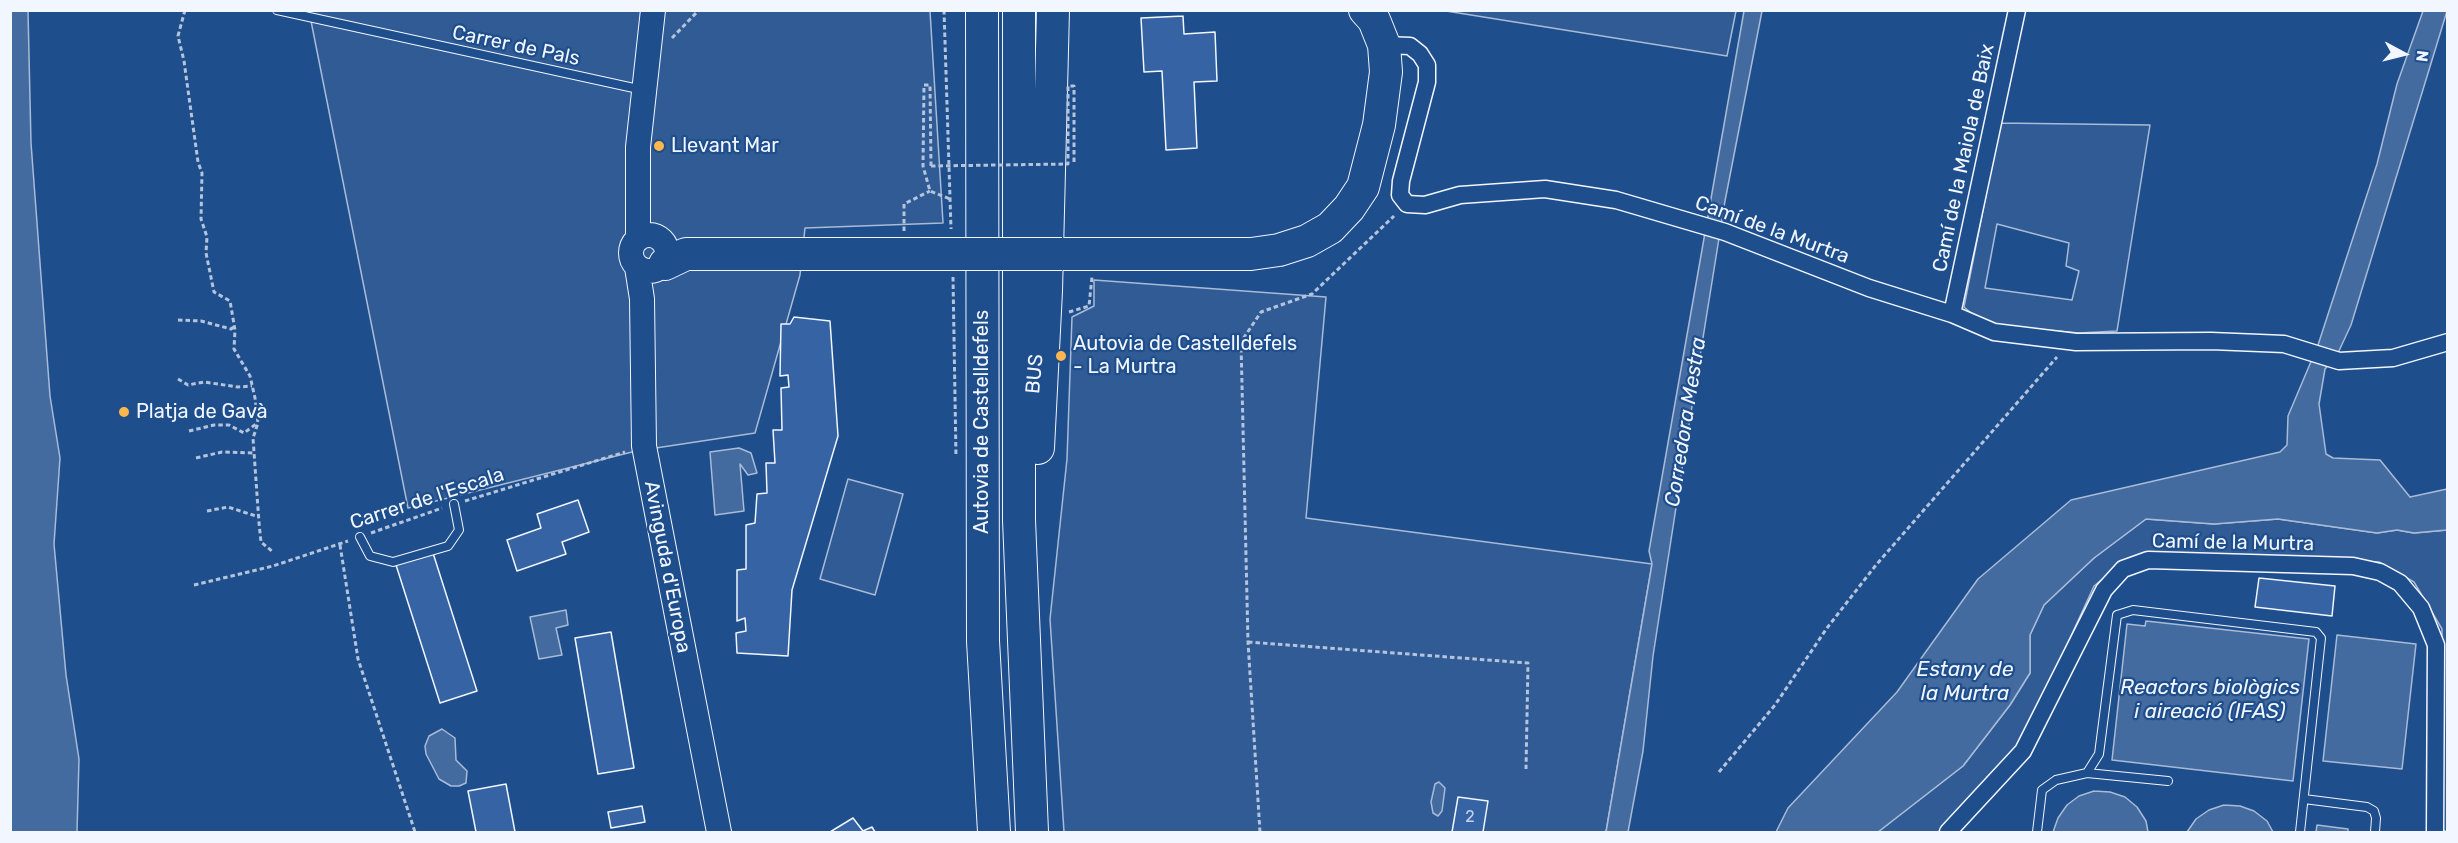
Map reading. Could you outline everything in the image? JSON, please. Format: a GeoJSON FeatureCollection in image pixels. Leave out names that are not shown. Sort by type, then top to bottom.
{"type":"FeatureCollection","features":[{"type":"Feature","properties":{"kind":"highway"},"geometry":{"type":"LineString","coordinates":[[960,10],[966,124],[966,232]]}},
{"type":"Feature","properties":{"kind":"highway","name":"Autovia de Castelldefels"},"geometry":{"type":"LineString","coordinates":[[982,10],[966,232],[983,641],[994,832]]}},
{"type":"Feature","properties":{"kind":"highway","name":"Autovia de Castelldefels"},"geometry":{"type":"LineString","coordinates":[[1019,10],[1019,520],[1024,692],[1032,832]]}},
{"type":"Feature","properties":{"kind":"highway"},"geometry":{"type":"LineString","coordinates":[[657,253],[1251,254],[1307,241],[1330,228],[1363,187],[1373,156],[1386,72],[1383,45],[1374,21],[1365,10]]}},
{"type":"Feature","properties":{"kind":"highway"},"geometry":{"type":"LineString","coordinates":[[1024,692],[1038,462],[1055,301],[1054,11]]}},
{"type":"Feature","properties":{"kind":"street","name":"Avinguda d'Europa"},"geometry":{"type":"LineString","coordinates":[[653,10],[643,90],[638,196],[657,253],[642,299],[644,446],[719,832]]}},
{"type":"Feature","properties":{"kind":"street","name":"Camí de la Maiola de Baix"},"geometry":{"type":"LineString","coordinates":[[1952,314],[2017,10]]}},
{"type":"Feature","properties":{"kind":"street"},"geometry":{"type":"LineString","coordinates":[[1383,45],[1410,46],[1420,54],[1427,65],[1427,82],[1401,181],[1400,195],[1407,204]]}},
{"type":"Feature","properties":{"kind":"street","name":"Camí de la Murtra"},"geometry":{"type":"LineString","coordinates":[[1407,204],[1425,205],[1460,195],[1545,189],[1616,200],[1725,232],[1869,288],[1952,314],[1994,332],[2068,341],[2211,341],[2273,344],[2339,361],[2393,358],[2448,342]]}},
{"type":"Feature","properties":{"kind":"street","name":"Camí de la Murtra"},"geometry":{"type":"LineString","coordinates":[[1948,832],[2023,751],[2104,590],[2123,569],[2148,560],[2353,567],[2380,572],[2400,583],[2421,608],[2436,645],[2435,832]]}},
{"type":"Feature","properties":{"kind":"lane","name":"Carrer de Pals"},"geometry":{"type":"LineString","coordinates":[[277,10],[643,90]]}},
{"type":"Feature","properties":{"kind":"lane"},"geometry":{"type":"LineString","coordinates":[[1055,301],[1055,326]]}},
{"type":"Feature","properties":{"kind":"lane","name":"BUS"},"geometry":{"type":"LineString","coordinates":[[1038,462],[1048,410],[1053,345]]}},
{"type":"Feature","properties":{"kind":"lane"},"geometry":{"type":"LineString","coordinates":[[360,537],[370,556],[393,562],[448,546],[459,530],[454,504]]}},
{"type":"Feature","properties":{"kind":"lane"},"geometry":{"type":"LineString","coordinates":[[2087,773],[2099,754],[2117,615],[2133,610],[2316,632],[2321,638],[2300,832]]}},
{"type":"Feature","properties":{"kind":"lane"},"geometry":{"type":"LineString","coordinates":[[2037,832],[2042,790],[2056,780],[2087,773],[2168,781]]}},
{"type":"Feature","properties":{"kind":"lane"},"geometry":{"type":"LineString","coordinates":[[2304,799],[2367,807],[2374,811],[2376,818],[2374,832]]}},
{"type":"Feature","properties":{"kind":"path"},"geometry":{"type":"LineString","coordinates":[[185,10],[178,36],[184,61],[198,162],[202,173],[201,219],[207,237],[206,253],[214,292],[230,301],[235,326],[234,349],[250,376],[258,423],[253,438],[261,542],[273,552]]}},
{"type":"Feature","properties":{"kind":"path"},"geometry":{"type":"LineString","coordinates":[[648,43],[663,47],[699,10]]}},
{"type":"Feature","properties":{"kind":"path"},"geometry":{"type":"LineString","coordinates":[[944,10],[951,199],[966,232]]}},
{"type":"Feature","properties":{"kind":"path"},"geometry":{"type":"LineString","coordinates":[[930,191],[923,166],[924,85],[930,85],[931,166],[1068,164],[1068,86],[1074,86],[1074,165]]}},
{"type":"Feature","properties":{"kind":"path"},"geometry":{"type":"LineString","coordinates":[[951,199],[930,191],[904,204],[928,253],[953,278]]}},
{"type":"Feature","properties":{"kind":"path"},"geometry":{"type":"LineString","coordinates":[[1260,832],[1248,642],[1242,342],[1261,312],[1312,294],[1366,246],[1407,204]]}},
{"type":"Feature","properties":{"kind":"path"},"geometry":{"type":"LineString","coordinates":[[1055,301],[1089,306],[1092,271]]}},
{"type":"Feature","properties":{"kind":"path"},"geometry":{"type":"LineString","coordinates":[[178,320],[201,321],[231,330],[235,326]]}},
{"type":"Feature","properties":{"kind":"path"},"geometry":{"type":"LineString","coordinates":[[1719,772],[1775,705],[1827,628],[1876,565],[2068,341]]}},
{"type":"Feature","properties":{"kind":"path"},"geometry":{"type":"LineString","coordinates":[[178,379],[188,385],[204,382],[237,387],[252,386]]}},
{"type":"Feature","properties":{"kind":"path"},"geometry":{"type":"LineString","coordinates":[[189,431],[214,425],[229,425],[244,433],[258,423]]}},
{"type":"Feature","properties":{"kind":"path","name":"Carrer de l'Escala"},"geometry":{"type":"LineString","coordinates":[[194,585],[219,580],[340,544],[454,504],[644,446]]}},
{"type":"Feature","properties":{"kind":"path"},"geometry":{"type":"LineString","coordinates":[[196,458],[222,452],[255,453]]}},
{"type":"Feature","properties":{"kind":"path"},"geometry":{"type":"LineString","coordinates":[[207,511],[228,507],[259,517]]}},
{"type":"Feature","properties":{"kind":"path"},"geometry":{"type":"LineString","coordinates":[[340,544],[358,659],[415,832]]}},
{"type":"Feature","properties":{"kind":"path"},"geometry":{"type":"LineString","coordinates":[[1248,642],[1528,663],[1526,769]]}},
{"type":"Feature","properties":{"kind":"shaded area"},"geometry":{"type":"Polygon","coordinates":[[[1736,10],[1727,56],[1446,11],[1736,10]]]}},
{"type":"Feature","properties":{"kind":"shaded area"},"geometry":{"type":"Polygon","coordinates":[[[309,11],[930,11],[943,223],[805,228],[800,275],[755,433],[636,451],[408,508],[309,11]]]}},
{"type":"Feature","properties":{"kind":"shaded area"},"geometry":{"type":"Polygon","coordinates":[[[2000,123],[2150,125],[2117,331],[2079,333],[1984,324],[1964,307],[2000,123]],[[1997,224],[1985,288],[2072,300],[2079,271],[2066,266],[2069,243],[1997,224]]]}},
{"type":"Feature","properties":{"kind":"shaded area"},"geometry":{"type":"Polygon","coordinates":[[[1094,280],[1326,297],[1306,518],[1652,564],[1606,832],[1064,832],[1050,619],[1067,459],[1072,317],[1094,306],[1094,280]]]}},
{"type":"Feature","properties":{"kind":"shaded area"},"geometry":{"type":"Polygon","coordinates":[[[848,479],[903,494],[875,595],[820,579],[848,479]]]}},
{"type":"Feature","properties":{"kind":"shaded area"},"geometry":{"type":"Polygon","coordinates":[[[2146,519],[2214,524],[2278,519],[2377,533],[2397,530],[2414,533],[2447,530],[2447,832],[2441,829],[2442,629],[2414,582],[2379,562],[2157,556],[2124,561],[2094,586],[2021,745],[1938,832],[1878,832],[1963,766],[2010,705],[2030,673],[2030,635],[2044,605],[2094,558],[2146,519]]]}},
{"type":"Feature","properties":{"kind":"water"},"geometry":{"type":"Polygon","coordinates":[[[10,11],[28,11],[31,143],[50,396],[60,458],[54,544],[66,675],[79,759],[77,832],[11,832],[10,11]]]}},
{"type":"Feature","properties":{"kind":"water","name":"Corredora Mestra"},"geometry":{"type":"Polygon","coordinates":[[[1744,11],[1762,11],[1725,201],[1653,656],[1643,751],[1628,832],[1606,832],[1652,564],[1649,551],[1744,11]]]}},
{"type":"Feature","properties":{"kind":"water","name":"Estany de la Murtra"},"geometry":{"type":"Polygon","coordinates":[[[2423,11],[2447,11],[2351,325],[2338,353],[2325,369],[2319,404],[2326,454],[2333,458],[2380,460],[2410,497],[2447,489],[2447,530],[2414,533],[2397,530],[2377,533],[2278,519],[2214,524],[2146,519],[2094,558],[2044,605],[2030,635],[2030,673],[2010,705],[1963,766],[1878,832],[1776,832],[1788,808],[1897,692],[1978,579],[2071,500],[2280,452],[2287,445],[2288,416],[2318,345],[2377,164],[2397,84],[2423,11]]]}},
{"type":"Feature","properties":{"kind":"water"},"geometry":{"type":"Polygon","coordinates":[[[739,448],[751,453],[757,473],[748,475],[740,464],[744,511],[715,515],[710,452],[739,448]]]}},
{"type":"Feature","properties":{"kind":"water"},"geometry":{"type":"Polygon","coordinates":[[[566,610],[568,625],[556,628],[562,655],[539,659],[530,617],[566,610]]]}},
{"type":"Feature","properties":{"kind":"water","name":"Reactors biològics i aireació (IFAS)"},"geometry":{"type":"Polygon","coordinates":[[[2146,621],[2309,639],[2293,781],[2112,760],[2127,624],[2145,626],[2146,621]]]}},
{"type":"Feature","properties":{"kind":"water"},"geometry":{"type":"Polygon","coordinates":[[[2337,635],[2416,644],[2402,769],[2323,761],[2337,635]]]}},
{"type":"Feature","properties":{"kind":"water"},"geometry":{"type":"Polygon","coordinates":[[[442,729],[455,738],[456,760],[467,771],[466,783],[459,786],[451,786],[439,779],[426,754],[425,746],[429,736],[442,729]]]}},
{"type":"Feature","properties":{"kind":"water"},"geometry":{"type":"Polygon","coordinates":[[[1439,782],[1445,788],[1442,811],[1438,816],[1433,813],[1431,802],[1435,784],[1439,782]]]}},
{"type":"Feature","properties":{"kind":"water"},"geometry":{"type":"Polygon","coordinates":[[[2094,791],[2110,792],[2125,797],[2137,807],[2146,821],[2148,832],[2053,832],[2058,818],[2067,805],[2079,796],[2094,791]]]}},
{"type":"Feature","properties":{"kind":"water"},"geometry":{"type":"Polygon","coordinates":[[[2224,805],[2240,806],[2254,811],[2267,821],[2273,832],[2187,832],[2196,819],[2209,810],[2224,805]]]}},
{"type":"Feature","properties":{"kind":"water"},"geometry":{"type":"Polygon","coordinates":[[[2317,825],[2348,829],[2348,832],[2316,832],[2317,825]]]}},
{"type":"Feature","properties":{"kind":"building"},"geometry":{"type":"Polygon","coordinates":[[[1183,16],[1184,34],[1215,32],[1217,81],[1194,82],[1197,148],[1166,150],[1162,71],[1144,72],[1141,18],[1183,16]]]}},
{"type":"Feature","properties":{"kind":"building"},"geometry":{"type":"Polygon","coordinates":[[[794,317],[830,321],[838,436],[792,590],[788,656],[737,653],[736,633],[746,631],[745,618],[737,621],[737,570],[746,569],[746,525],[755,523],[757,494],[767,493],[766,463],[775,463],[773,430],[782,430],[781,388],[789,387],[788,375],[780,376],[781,324],[790,324],[794,317]]]}},
{"type":"Feature","properties":{"kind":"building"},"geometry":{"type":"Polygon","coordinates":[[[578,500],[589,532],[562,542],[566,554],[517,571],[507,540],[541,528],[537,514],[578,500]]]}},
{"type":"Feature","properties":{"kind":"building"},"geometry":{"type":"Polygon","coordinates":[[[433,553],[477,691],[440,703],[396,565],[433,553]]]}},
{"type":"Feature","properties":{"kind":"building"},"geometry":{"type":"Polygon","coordinates":[[[2259,578],[2335,586],[2332,616],[2255,607],[2259,578]]]}},
{"type":"Feature","properties":{"kind":"building"},"geometry":{"type":"Polygon","coordinates":[[[611,632],[634,768],[598,774],[575,638],[611,632]]]}},
{"type":"Feature","properties":{"kind":"building"},"geometry":{"type":"Polygon","coordinates":[[[506,784],[515,832],[476,832],[468,791],[506,784]]]}},
{"type":"Feature","properties":{"kind":"building"},"geometry":{"type":"Polygon","coordinates":[[[1458,797],[1488,801],[1483,832],[1452,832],[1458,797]]]}},
{"type":"Feature","properties":{"kind":"building"},"geometry":{"type":"Polygon","coordinates":[[[642,806],[645,822],[611,828],[608,812],[642,806]]]}},
{"type":"Feature","properties":{"kind":"building"},"geometry":{"type":"Polygon","coordinates":[[[853,818],[863,831],[872,827],[875,832],[830,832],[853,818]]]}},
{"type":"Feature","properties":{"kind":"place","name":"Llevant Mar"},"geometry":{"type":"Point","coordinates":[659,146]}},
{"type":"Feature","properties":{"kind":"place","name":"Autovia de Castelldefels - La Murtra"},"geometry":{"type":"Point","coordinates":[1061,356]}},
{"type":"Feature","properties":{"kind":"place","name":"Platja de Gavà"},"geometry":{"type":"Point","coordinates":[124,412]}}]}
